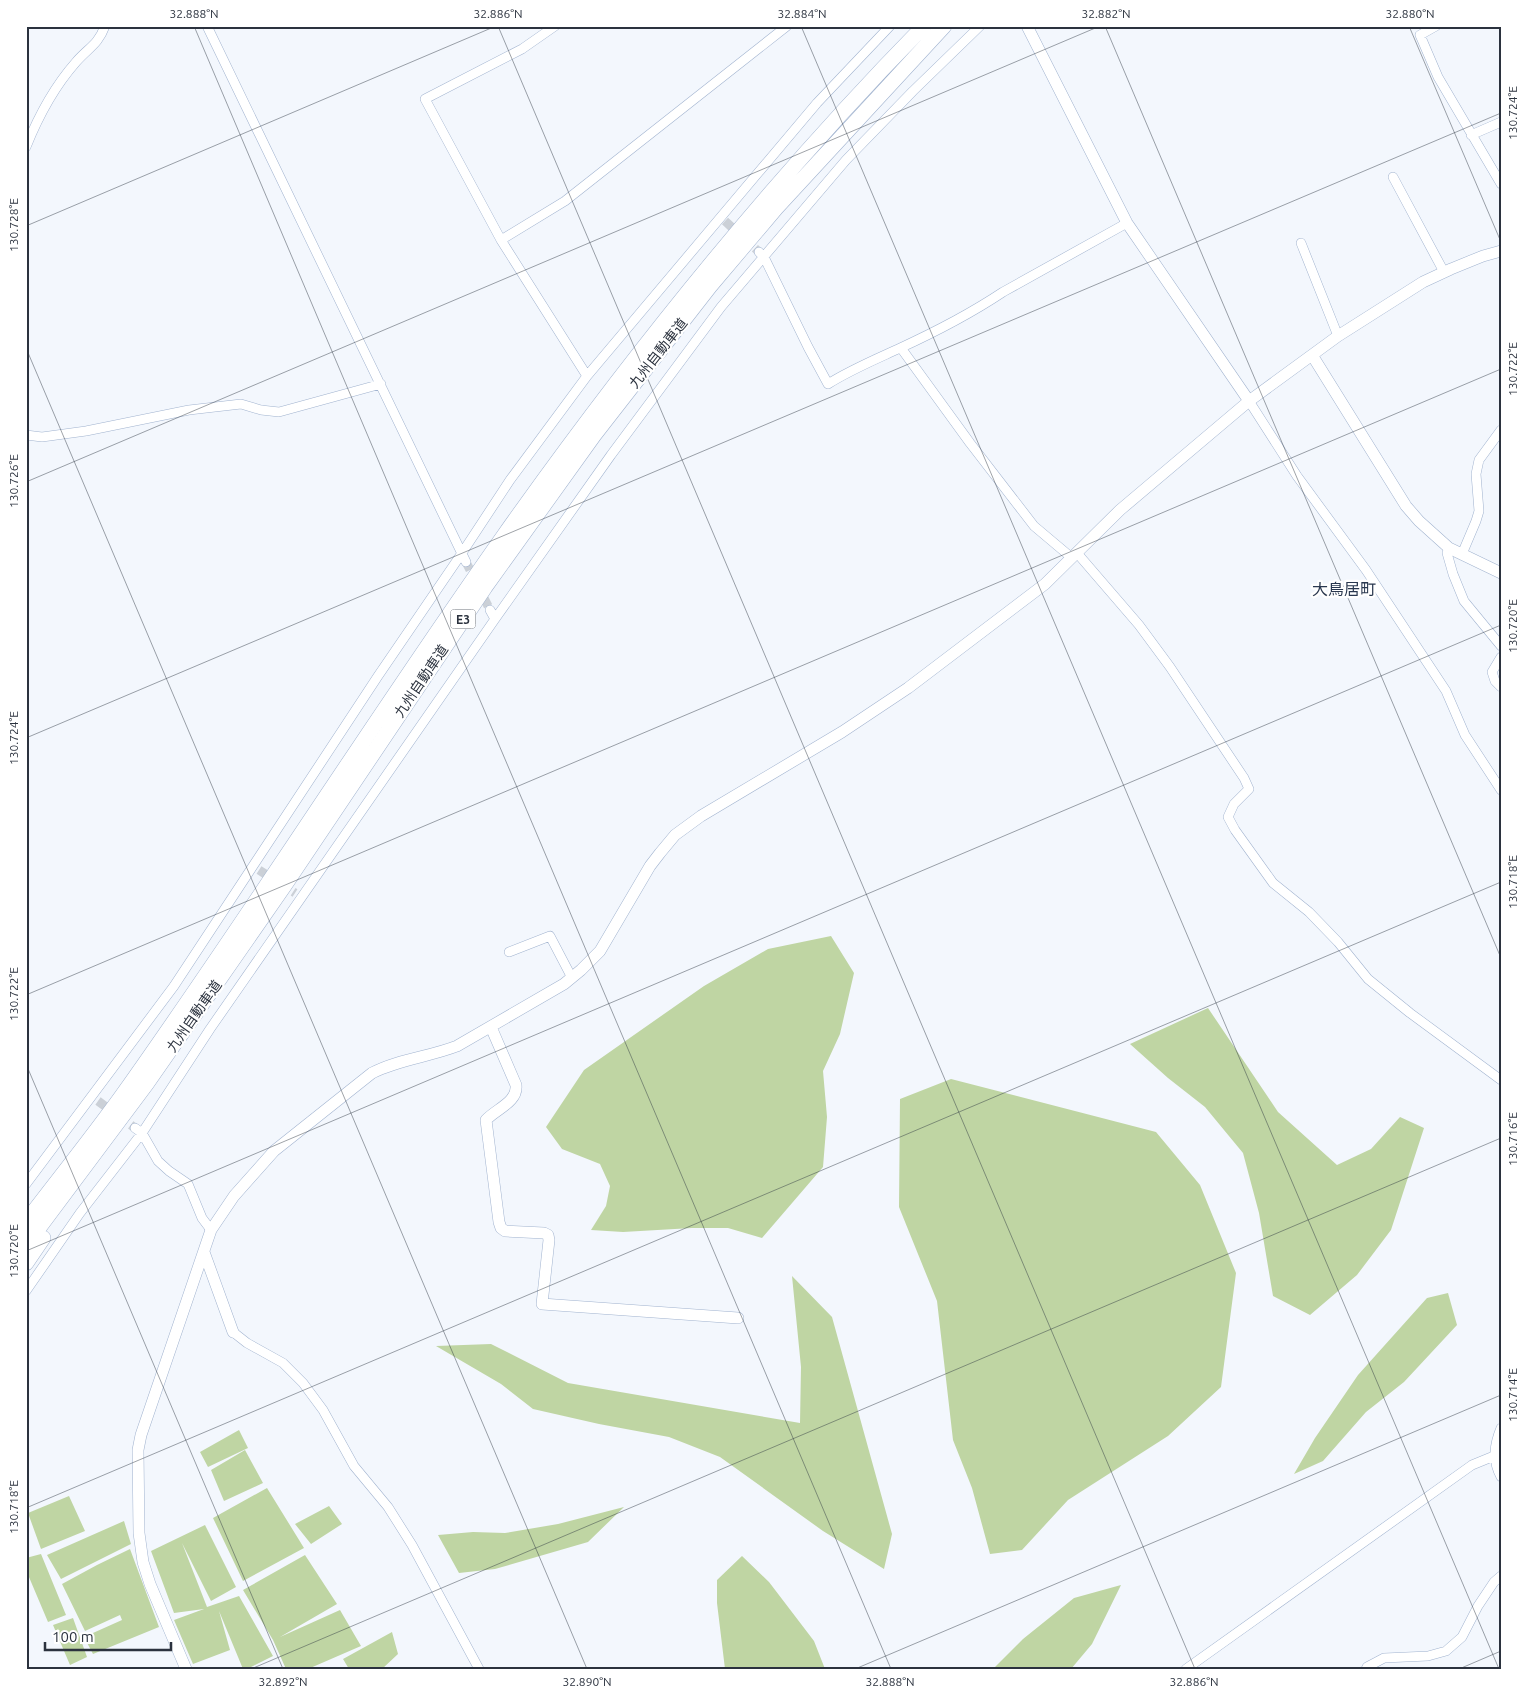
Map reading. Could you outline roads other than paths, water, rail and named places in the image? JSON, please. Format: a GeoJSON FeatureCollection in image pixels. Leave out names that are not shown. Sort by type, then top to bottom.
{"type":"FeatureCollection","features":[{"type":"Feature","properties":{"kind":"highway","name":"九州自動車道"},"geometry":{"type":"LineString","coordinates":[[26,1222],[121,1098],[498,544],[603,399],[664,321],[761,204],[811,146],[924,26]]}},
{"type":"Feature","properties":{"kind":"highway","name":"九州自動車道"},"geometry":{"type":"LineString","coordinates":[[26,1245],[147,1083],[284,886],[485,587],[594,435],[710,286],[770,215],[944,26]]}},
{"type":"Feature","properties":{"kind":"highway"},"geometry":{"type":"LineString","coordinates":[[26,1263],[147,1083]]}},
{"type":"Feature","properties":{"kind":"highway"},"geometry":{"type":"LineString","coordinates":[[26,1212],[78,1154]]}},
{"type":"Feature","properties":{"kind":"street"},"geometry":{"type":"LineString","coordinates":[[26,147],[36,123],[54,92],[76,62],[100,39],[105,26]]}},
{"type":"Feature","properties":{"kind":"street"},"geometry":{"type":"LineString","coordinates":[[207,26],[464,557]]}},
{"type":"Feature","properties":{"kind":"street"},"geometry":{"type":"LineString","coordinates":[[555,26],[522,49],[424,99],[501,240],[588,376]]}},
{"type":"Feature","properties":{"kind":"street"},"geometry":{"type":"LineString","coordinates":[[501,240],[565,201],[787,26]]}},
{"type":"Feature","properties":{"kind":"street"},"geometry":{"type":"LineString","coordinates":[[26,1184],[94,1099],[256,868],[378,676],[464,557],[510,480],[588,376],[818,103],[890,26]]}},
{"type":"Feature","properties":{"kind":"street"},"geometry":{"type":"LineString","coordinates":[[26,1291],[191,1058],[298,895],[617,447],[721,307],[762,255],[846,160],[980,26]]}},
{"type":"Feature","properties":{"kind":"street"},"geometry":{"type":"LineString","coordinates":[[1027,26],[1127,223],[1250,402],[1297,476],[1366,570],[1446,691],[1465,735],[1501,790]]}},
{"type":"Feature","properties":{"kind":"street"},"geometry":{"type":"LineString","coordinates":[[1436,26],[1420,35],[1438,77],[1501,184]]}},
{"type":"Feature","properties":{"kind":"street"},"geometry":{"type":"LineString","coordinates":[[1471,135],[1501,122]]}},
{"type":"Feature","properties":{"kind":"street"},"geometry":{"type":"LineString","coordinates":[[1394,177],[1444,272]]}},
{"type":"Feature","properties":{"kind":"street"},"geometry":{"type":"LineString","coordinates":[[762,255],[828,384],[985,304],[1003,292],[1127,223]]}},
{"type":"Feature","properties":{"kind":"street"},"geometry":{"type":"LineString","coordinates":[[1301,243],[1338,336]]}},
{"type":"Feature","properties":{"kind":"street"},"geometry":{"type":"LineString","coordinates":[[186,1669],[150,1584],[143,1562],[139,1533],[138,1450],[158,1381],[211,1230],[234,1196],[274,1151],[372,1073],[403,1060],[440,1052],[457,1046],[572,978],[600,951],[650,866],[675,835],[701,816],[842,732],[908,688],[1045,584],[1120,510],[1250,402],[1338,336],[1414,287],[1444,272],[1483,256],[1501,251]]}},
{"type":"Feature","properties":{"kind":"street"},"geometry":{"type":"LineString","coordinates":[[901,348],[970,443],[1034,526],[1075,555],[1149,639],[1170,667],[1244,778],[1249,789],[1234,804],[1228,817],[1235,830],[1273,883],[1309,912],[1338,942],[1368,979],[1410,1014],[1501,1080]]}},
{"type":"Feature","properties":{"kind":"street"},"geometry":{"type":"LineString","coordinates":[[1312,355],[1406,506],[1419,522],[1448,548],[1501,573]]}},
{"type":"Feature","properties":{"kind":"street"},"geometry":{"type":"LineString","coordinates":[[26,435],[42,437],[86,431],[189,410],[241,404],[261,410],[279,412],[381,384]]}},
{"type":"Feature","properties":{"kind":"street"},"geometry":{"type":"LineString","coordinates":[[1462,554],[1476,521],[1478,511],[1476,474],[1479,460],[1501,430]]}},
{"type":"Feature","properties":{"kind":"street"},"geometry":{"type":"LineString","coordinates":[[1448,548],[1447,553],[1453,574],[1464,601],[1501,646]]}},
{"type":"Feature","properties":{"kind":"street"},"geometry":{"type":"LineString","coordinates":[[490,610],[495,619]]}},
{"type":"Feature","properties":{"kind":"street"},"geometry":{"type":"LineString","coordinates":[[1501,657],[1492,672],[1495,681],[1501,687]]}},
{"type":"Feature","properties":{"kind":"street"},"geometry":{"type":"LineString","coordinates":[[509,952],[550,936],[572,978]]}},
{"type":"Feature","properties":{"kind":"street"},"geometry":{"type":"LineString","coordinates":[[491,1027],[516,1085],[517,1092],[513,1098],[486,1120],[499,1222],[501,1228],[505,1231],[544,1233],[548,1235],[542,1304],[738,1318]]}},
{"type":"Feature","properties":{"kind":"street"},"geometry":{"type":"LineString","coordinates":[[139,1130],[158,1161],[188,1184],[202,1218],[211,1230]]}},
{"type":"Feature","properties":{"kind":"street"},"geometry":{"type":"LineString","coordinates":[[204,1252],[233,1332],[247,1343],[283,1364],[303,1383],[323,1410],[354,1466],[388,1507],[412,1545],[479,1669]]}},
{"type":"Feature","properties":{"kind":"street"},"geometry":{"type":"LineString","coordinates":[[1501,1428],[1495,1442],[1494,1456],[1496,1468],[1501,1477]]}},
{"type":"Feature","properties":{"kind":"street"},"geometry":{"type":"LineString","coordinates":[[1186,1669],[1472,1465],[1494,1456]]}},
{"type":"Feature","properties":{"kind":"street"},"geometry":{"type":"LineString","coordinates":[[1366,1669],[1384,1658],[1428,1656],[1446,1651],[1462,1638],[1478,1606],[1494,1582],[1501,1576]]}},
{"type":"Feature","properties":{"kind":"tunnel"},"geometry":{"type":"LineString","coordinates":[[725,221],[759,252]]}},
{"type":"Feature","properties":{"kind":"tunnel"},"geometry":{"type":"LineString","coordinates":[[466,562],[490,610]]}},
{"type":"Feature","properties":{"kind":"tunnel"},"geometry":{"type":"LineString","coordinates":[[259,870],[295,893]]}},
{"type":"Feature","properties":{"kind":"tunnel"},"geometry":{"type":"LineString","coordinates":[[98,1101],[135,1128]]}},
{"type":"Feature","properties":{"kind":"district","name":"大鳥居町"},"geometry":{"type":"Point","coordinates":[1344,589]}}]}
